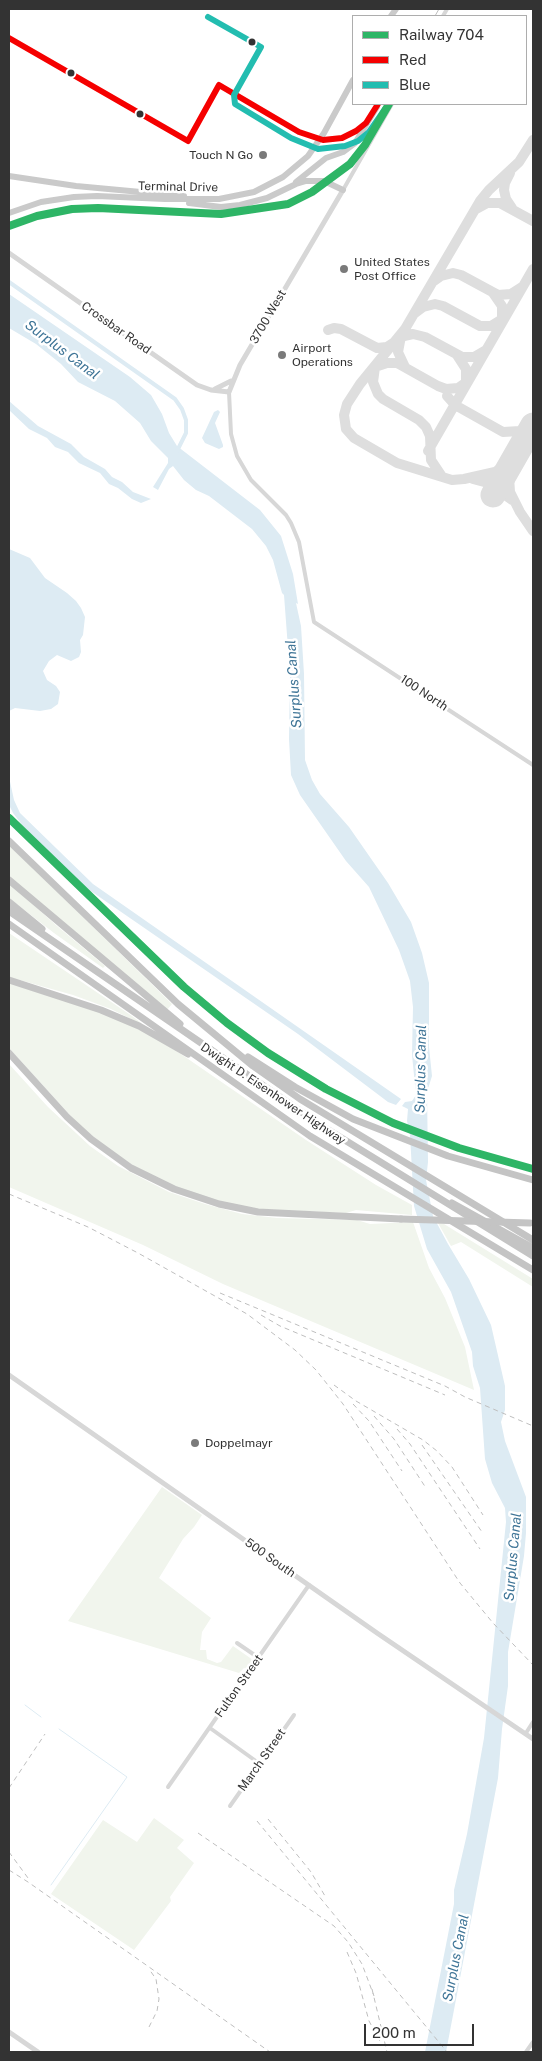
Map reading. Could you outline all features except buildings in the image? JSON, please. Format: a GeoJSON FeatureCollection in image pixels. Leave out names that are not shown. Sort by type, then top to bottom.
{"type":"FeatureCollection","features":[{"type":"Feature","properties":{"kind":"highway"},"geometry":{"type":"LineString","coordinates":[[9,841],[178,1004],[269,1077],[300,1099],[533,1240]]}},
{"type":"Feature","properties":{"kind":"highway"},"geometry":{"type":"LineString","coordinates":[[9,880],[213,1052]]}},
{"type":"Feature","properties":{"kind":"highway"},"geometry":{"type":"LineString","coordinates":[[9,902],[87,966]]}},
{"type":"Feature","properties":{"kind":"highway","name":"Dwight D. Eisenhower Highway"},"geometry":{"type":"LineString","coordinates":[[9,911],[322,1126],[533,1256]]}},
{"type":"Feature","properties":{"kind":"highway","name":"Dwight D. Eisenhower Highway"},"geometry":{"type":"LineString","coordinates":[[9,924],[310,1136],[533,1270]]}},
{"type":"Feature","properties":{"kind":"highway"},"geometry":{"type":"LineString","coordinates":[[9,930],[42,952],[67,964]]}},
{"type":"Feature","properties":{"kind":"highway"},"geometry":{"type":"LineString","coordinates":[[9,980],[101,1010],[139,1026],[232,1080]]}},
{"type":"Feature","properties":{"kind":"highway"},"geometry":{"type":"LineString","coordinates":[[178,1004],[218,1035],[295,1087],[353,1118],[406,1141],[435,1151],[533,1180]]}},
{"type":"Feature","properties":{"kind":"highway"},"geometry":{"type":"LineString","coordinates":[[9,1052],[67,1117],[91,1139]]}},
{"type":"Feature","properties":{"kind":"highway"},"geometry":{"type":"LineString","coordinates":[[9,1060],[71,1126],[120,1161],[149,1178],[180,1192],[219,1204],[272,1213],[532,1223]]}},
{"type":"Feature","properties":{"kind":"highway"},"geometry":{"type":"LineString","coordinates":[[436,1197],[461,1206],[533,1248]]}},
{"type":"Feature","properties":{"kind":"main road","name":"Terminal Drive"},"geometry":{"type":"LineString","coordinates":[[9,213],[41,202],[74,197],[97,196],[206,200],[254,192],[290,172],[302,162],[317,143],[352,82]]}},
{"type":"Feature","properties":{"kind":"main road"},"geometry":{"type":"LineString","coordinates":[[289,187],[326,158],[342,152],[355,143],[377,107]]}},
{"type":"Feature","properties":{"kind":"main road"},"geometry":{"type":"LineString","coordinates":[[9,176],[76,186],[171,194],[206,200]]}},
{"type":"Feature","properties":{"kind":"main road"},"geometry":{"type":"LineString","coordinates":[[165,199],[221,207],[240,205],[267,198],[301,182],[317,180],[327,182],[343,190]]}},
{"type":"Feature","properties":{"kind":"street","name":"3700 West"},"geometry":{"type":"LineString","coordinates":[[314,622],[299,542],[295,531],[286,515],[251,480],[240,462],[231,434],[228,392],[243,360],[391,105]]}},
{"type":"Feature","properties":{"kind":"street","name":"Crossbar Road"},"geometry":{"type":"LineString","coordinates":[[9,253],[197,385],[211,390],[228,392]]}},
{"type":"Feature","properties":{"kind":"street"},"geometry":{"type":"LineString","coordinates":[[211,390],[223,386],[234,379]]}},
{"type":"Feature","properties":{"kind":"street","name":"100 North"},"geometry":{"type":"LineString","coordinates":[[314,622],[533,765]]}},
{"type":"Feature","properties":{"kind":"street","name":"500 South"},"geometry":{"type":"LineString","coordinates":[[9,1375],[533,1739]]}},
{"type":"Feature","properties":{"kind":"street","name":"Fulton Street"},"geometry":{"type":"LineString","coordinates":[[168,1787],[309,1585]]}},
{"type":"Feature","properties":{"kind":"street"},"geometry":{"type":"LineString","coordinates":[[238,1643],[258,1658]]}},
{"type":"Feature","properties":{"kind":"street","name":"March Street"},"geometry":{"type":"LineString","coordinates":[[230,1806],[294,1715]]}},
{"type":"Feature","properties":{"kind":"street"},"geometry":{"type":"LineString","coordinates":[[526,1734],[533,1722]]}},
{"type":"Feature","properties":{"kind":"street"},"geometry":{"type":"LineString","coordinates":[[210,1728],[260,1764]]}},
{"type":"Feature","properties":{"kind":"street"},"geometry":{"type":"LineString","coordinates":[[9,2032],[38,2052]]}},
{"type":"Feature","properties":{"kind":"street"},"geometry":{"type":"LineString","coordinates":[[526,2052],[533,2042]]}},
{"type":"Feature","properties":{"kind":"shaded area"},"geometry":{"type":"Polygon","coordinates":[[[9,845],[172,1004],[167,1010],[9,877],[9,845]]]}},
{"type":"Feature","properties":{"kind":"shaded area"},"geometry":{"type":"Polygon","coordinates":[[[9,883],[105,966],[103,968],[9,898],[9,883]]]}},
{"type":"Feature","properties":{"kind":"shaded area"},"geometry":{"type":"Polygon","coordinates":[[[9,933],[145,1026],[111,1009],[73,995],[9,977],[9,933]]]}},
{"type":"Feature","properties":{"kind":"shaded area"},"geometry":{"type":"Polygon","coordinates":[[[9,983],[59,997],[127,1023],[149,1035],[175,1050],[306,1140],[376,1185],[412,1205],[412,1215],[356,1210],[346,1213],[258,1209],[222,1202],[179,1188],[137,1168],[111,1151],[80,1126],[9,1048],[9,983]]]}},
{"type":"Feature","properties":{"kind":"shaded area"},"geometry":{"type":"Polygon","coordinates":[[[9,1064],[48,1107],[90,1146],[118,1166],[169,1192],[242,1214],[277,1218],[357,1220],[370,1224],[413,1222],[429,1268],[445,1298],[465,1347],[474,1390],[223,1284],[143,1245],[9,1187],[9,1064]]]}},
{"type":"Feature","properties":{"kind":"shaded area"},"geometry":{"type":"Polygon","coordinates":[[[438,1223],[444,1224],[533,1279],[533,1287],[461,1242],[451,1246],[438,1223]]]}},
{"type":"Feature","properties":{"kind":"shaded area"},"geometry":{"type":"Polygon","coordinates":[[[162,1487],[202,1515],[183,1539],[159,1578],[211,1618],[202,1632],[200,1650],[206,1650],[207,1659],[217,1663],[221,1662],[233,1646],[253,1660],[248,1670],[244,1668],[239,1673],[68,1621],[162,1487]]]}},
{"type":"Feature","properties":{"kind":"shaded area"},"geometry":{"type":"Polygon","coordinates":[[[154,1818],[184,1840],[177,1848],[194,1863],[170,1897],[171,1901],[134,1950],[51,1894],[103,1820],[137,1842],[154,1818]]]}},
{"type":"Feature","properties":{"kind":"water","name":"Surplus Canal"},"geometry":{"type":"Polygon","coordinates":[[[9,294],[130,377],[151,395],[177,446],[260,510],[281,536],[293,574],[301,626],[304,674],[305,760],[312,780],[320,794],[349,827],[388,883],[411,922],[422,953],[429,983],[429,1047],[432,1076],[427,1092],[428,1162],[426,1180],[433,1216],[469,1279],[491,1325],[505,1386],[505,1410],[501,1422],[505,1441],[526,1497],[524,1556],[508,1652],[508,1686],[498,1778],[446,2052],[425,2052],[484,1738],[506,1522],[505,1508],[492,1483],[485,1459],[480,1388],[473,1366],[472,1352],[451,1292],[427,1249],[414,1206],[410,1135],[407,1121],[408,1109],[402,1106],[405,1102],[412,1101],[416,1095],[412,1055],[413,1007],[410,981],[399,950],[369,887],[346,861],[300,795],[291,775],[289,739],[290,675],[284,595],[273,560],[266,546],[252,529],[209,496],[196,490],[184,480],[173,466],[169,469],[158,490],[153,487],[168,463],[168,458],[151,441],[140,423],[115,401],[78,382],[61,364],[36,344],[9,328],[9,294]]]}},
{"type":"Feature","properties":{"kind":"water"},"geometry":{"type":"Polygon","coordinates":[[[9,401],[38,426],[71,444],[84,457],[105,469],[112,477],[122,482],[133,492],[151,499],[141,503],[132,499],[118,488],[109,484],[100,473],[79,463],[68,452],[55,447],[47,438],[29,429],[9,410],[9,401]]]}},
{"type":"Feature","properties":{"kind":"water"},"geometry":{"type":"Polygon","coordinates":[[[218,410],[220,412],[215,423],[223,445],[219,449],[205,443],[202,438],[214,412],[218,410]]]}},
{"type":"Feature","properties":{"kind":"water"},"geometry":{"type":"Polygon","coordinates":[[[9,549],[30,558],[45,578],[76,601],[85,617],[83,635],[80,640],[81,652],[79,657],[71,661],[57,655],[49,661],[43,671],[47,680],[56,686],[60,692],[58,704],[51,709],[40,711],[15,708],[9,711],[9,549]]]}},
{"type":"Feature","properties":{"kind":"water"},"geometry":{"type":"Polygon","coordinates":[[[9,777],[14,800],[20,813],[93,884],[401,1099],[396,1105],[388,1102],[298,1034],[85,887],[23,826],[13,813],[9,805],[9,777]]]}},
{"type":"Feature","properties":{"kind":"waterway"},"geometry":{"type":"LineString","coordinates":[[9,282],[175,399],[182,409],[186,420],[186,433],[177,451]]}},
{"type":"Feature","properties":{"kind":"waterway"},"geometry":{"type":"LineString","coordinates":[[25,1705],[41,1717]]}},
{"type":"Feature","properties":{"kind":"waterway"},"geometry":{"type":"LineString","coordinates":[[51,1885],[127,1777],[59,1729]]}},
{"type":"Feature","properties":{"kind":"taxiway"},"geometry":{"type":"LineString","coordinates":[[519,450],[508,463],[495,472],[452,480],[397,463],[354,438],[346,429],[344,415],[347,404],[360,384],[405,329],[480,201],[519,162],[533,140]]}},
{"type":"Feature","properties":{"kind":"taxiway"},"geometry":{"type":"LineString","coordinates":[[510,173],[504,190],[506,199],[512,208]]}},
{"type":"Feature","properties":{"kind":"taxiway"},"geometry":{"type":"LineString","coordinates":[[476,209],[487,203],[500,203],[533,221]]}},
{"type":"Feature","properties":{"kind":"taxiway"},"geometry":{"type":"LineString","coordinates":[[428,451],[533,269]]}},
{"type":"Feature","properties":{"kind":"taxiway"},"geometry":{"type":"LineString","coordinates":[[434,281],[441,276],[453,273],[461,275],[498,295],[511,294],[522,287]]}},
{"type":"Feature","properties":{"kind":"taxiway"},"geometry":{"type":"LineString","coordinates":[[493,293],[502,306],[502,321]]}},
{"type":"Feature","properties":{"kind":"taxiway"},"geometry":{"type":"LineString","coordinates":[[415,313],[423,307],[435,304],[443,306],[480,326],[491,326],[504,318]]}},
{"type":"Feature","properties":{"kind":"taxiway"},"geometry":{"type":"LineString","coordinates":[[328,330],[334,328],[341,329],[377,348],[387,347],[404,336],[413,334],[425,337],[462,357],[474,357],[486,350]]}},
{"type":"Feature","properties":{"kind":"taxiway"},"geometry":{"type":"LineString","coordinates":[[401,336],[398,352],[405,367]]}},
{"type":"Feature","properties":{"kind":"taxiway"},"geometry":{"type":"LineString","coordinates":[[457,355],[466,369],[466,383]]}},
{"type":"Feature","properties":{"kind":"taxiway"},"geometry":{"type":"LineString","coordinates":[[375,367],[387,363],[397,363],[446,389],[458,388],[468,381]]}},
{"type":"Feature","properties":{"kind":"taxiway"},"geometry":{"type":"LineString","coordinates":[[375,367],[373,382],[378,394],[383,399],[419,420],[426,427],[430,436],[431,460],[441,475]]}},
{"type":"Feature","properties":{"kind":"taxiway"},"geometry":{"type":"LineString","coordinates":[[447,396],[455,405],[503,432],[520,431],[533,423]]}},
{"type":"Feature","properties":{"kind":"taxiway"},"geometry":{"type":"LineString","coordinates":[[514,460],[509,476],[510,492],[520,512],[533,531]]}},
{"type":"Feature","properties":{"kind":"taxiway"},"geometry":{"type":"LineString","coordinates":[[473,479],[488,483],[512,500]]}},
{"type":"Feature","properties":{"kind":"runway"},"geometry":{"type":"LineString","coordinates":[[493,495],[533,425]]}},
{"type":"Feature","properties":{"kind":"tram line"},"geometry":{"type":"LineString","coordinates":[[436,15],[439,9]]}},
{"type":"Feature","properties":{"kind":"railway"},"geometry":{"type":"LineString","coordinates":[[9,1194],[88,1227],[138,1253],[247,1314],[295,1350],[316,1370],[343,1404],[460,1583],[493,1623],[533,1665]]}},
{"type":"Feature","properties":{"kind":"railway"},"geometry":{"type":"LineString","coordinates":[[220,1293],[445,1386],[465,1397],[533,1426]]}},
{"type":"Feature","properties":{"kind":"railway"},"geometry":{"type":"LineString","coordinates":[[261,1315],[280,1326],[445,1395]]}},
{"type":"Feature","properties":{"kind":"railway"},"geometry":{"type":"LineString","coordinates":[[334,1385],[356,1401],[423,1440],[437,1451],[452,1467],[483,1515]]}},
{"type":"Feature","properties":{"kind":"railway"},"geometry":{"type":"LineString","coordinates":[[353,1404],[369,1421],[402,1471]]}},
{"type":"Feature","properties":{"kind":"railway"},"geometry":{"type":"LineString","coordinates":[[374,1416],[394,1439],[426,1488]]}},
{"type":"Feature","properties":{"kind":"railway"},"geometry":{"type":"LineString","coordinates":[[397,1429],[410,1444],[480,1549]]}},
{"type":"Feature","properties":{"kind":"railway"},"geometry":{"type":"LineString","coordinates":[[422,1445],[482,1532]]}},
{"type":"Feature","properties":{"kind":"railway"},"geometry":{"type":"LineString","coordinates":[[9,1788],[45,1734]]}},
{"type":"Feature","properties":{"kind":"railway"},"geometry":{"type":"LineString","coordinates":[[268,1819],[311,1872],[325,1896]]}},
{"type":"Feature","properties":{"kind":"railway"},"geometry":{"type":"LineString","coordinates":[[257,1821],[447,2052]]}},
{"type":"Feature","properties":{"kind":"railway"},"geometry":{"type":"LineString","coordinates":[[198,1833],[334,1926],[348,1942],[362,1964],[374,1996]]}},
{"type":"Feature","properties":{"kind":"railway"},"geometry":{"type":"LineString","coordinates":[[9,1852],[28,1878]]}},
{"type":"Feature","properties":{"kind":"railway"},"geometry":{"type":"LineString","coordinates":[[9,1870],[270,2052]]}},
{"type":"Feature","properties":{"kind":"railway"},"geometry":{"type":"LineString","coordinates":[[347,1952],[356,1973],[369,2021],[382,2045]]}},
{"type":"Feature","properties":{"kind":"railway"},"geometry":{"type":"LineString","coordinates":[[149,1969],[156,1979],[159,1999],[157,2011],[149,2027]]}},
{"type":"Feature","properties":{"kind":"railway"},"geometry":{"type":"LineString","coordinates":[[372,1989],[387,2052]]}},
{"type":"Feature","properties":{"kind":"rail line","name":"704"},"geometry":{"type":"LineString","coordinates":[[9,226],[37,216],[72,209],[98,208],[221,214],[288,204],[312,192],[350,164],[365,145],[388,105]]}},
{"type":"Feature","properties":{"kind":"rail line","name":"704"},"geometry":{"type":"LineString","coordinates":[[9,818],[184,987],[227,1023],[268,1053],[326,1089],[393,1123],[459,1148],[533,1169]]}},
{"type":"Feature","properties":{"kind":"transit line","name":"Blue"},"geometry":{"type":"LineString","coordinates":[[208,17],[261,47],[234,95],[235,104],[291,138],[318,149],[345,146],[358,141],[369,132],[385,109]]}},
{"type":"Feature","properties":{"kind":"transit line","name":"Red"},"geometry":{"type":"LineString","coordinates":[[9,38],[188,141],[219,85],[299,132],[323,140],[342,138],[356,131],[366,123],[377,105]]}},
{"type":"Feature","properties":{"kind":"place","name":"Touch N Go"},"geometry":{"type":"Point","coordinates":[263,155]}},
{"type":"Feature","properties":{"kind":"place","name":"United States Post Office"},"geometry":{"type":"Point","coordinates":[344,269]}},
{"type":"Feature","properties":{"kind":"place","name":"Airport Operations"},"geometry":{"type":"Point","coordinates":[282,355]}},
{"type":"Feature","properties":{"kind":"place","name":"Doppelmayr"},"geometry":{"type":"Point","coordinates":[195,1443]}}]}
